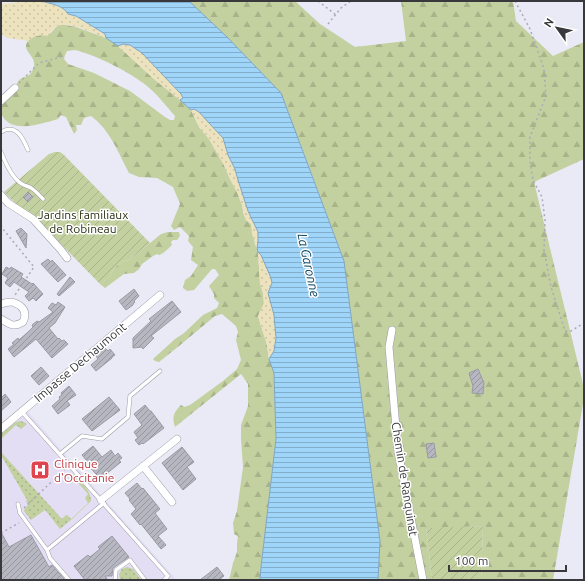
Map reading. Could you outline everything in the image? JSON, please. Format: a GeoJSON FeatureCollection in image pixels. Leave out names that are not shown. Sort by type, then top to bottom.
{"type":"FeatureCollection","features":[{"type":"Feature","properties":{"kind":"street"},"geometry":{"type":"LineString","coordinates":[[1,101],[15,88]]}},
{"type":"Feature","properties":{"kind":"street"},"geometry":{"type":"LineString","coordinates":[[1,195],[8,203],[33,219],[67,258]]}},
{"type":"Feature","properties":{"kind":"street","name":"Impasse Dechaumont"},"geometry":{"type":"LineString","coordinates":[[1,429],[160,295]]}},
{"type":"Feature","properties":{"kind":"street"},"geometry":{"type":"LineString","coordinates":[[1,304],[11,302],[22,307],[25,311],[23,322],[18,325],[11,325],[1,319]]}},
{"type":"Feature","properties":{"kind":"street","name":"Chemin de Ranquinat"},"geometry":{"type":"LineString","coordinates":[[392,330],[389,347],[398,452],[422,580]]}},
{"type":"Feature","properties":{"kind":"street"},"geometry":{"type":"LineString","coordinates":[[102,501],[177,438]]}},
{"type":"Feature","properties":{"kind":"street"},"geometry":{"type":"LineString","coordinates":[[143,466],[172,502]]}},
{"type":"Feature","properties":{"kind":"lane"},"geometry":{"type":"LineString","coordinates":[[1,132],[3,130],[12,130],[17,132],[22,136],[28,150]]}},
{"type":"Feature","properties":{"kind":"lane"},"geometry":{"type":"LineString","coordinates":[[1,152],[10,171],[17,181],[24,186],[33,189],[43,199]]}},
{"type":"Feature","properties":{"kind":"lane"},"geometry":{"type":"LineString","coordinates":[[60,454],[82,436],[102,439],[128,417],[130,396],[160,371]]}},
{"type":"Feature","properties":{"kind":"lane"},"geometry":{"type":"LineString","coordinates":[[22,412],[168,576],[164,580]]}},
{"type":"Feature","properties":{"kind":"lane"},"geometry":{"type":"LineString","coordinates":[[47,550],[102,501]]}},
{"type":"Feature","properties":{"kind":"lane"},"geometry":{"type":"LineString","coordinates":[[18,504],[20,513],[47,550],[50,558],[68,580]]}},
{"type":"Feature","properties":{"kind":"lane"},"geometry":{"type":"LineString","coordinates":[[115,580],[116,570],[130,560],[146,580]]}},
{"type":"Feature","properties":{"kind":"path"},"geometry":{"type":"LineString","coordinates":[[318,1],[336,15]]}},
{"type":"Feature","properties":{"kind":"path"},"geometry":{"type":"LineString","coordinates":[[328,24],[341,8],[351,1]]}},
{"type":"Feature","properties":{"kind":"path"},"geometry":{"type":"LineString","coordinates":[[515,1],[530,29],[544,69],[546,96],[530,137],[530,160],[533,180],[542,198],[545,220],[544,250],[551,287],[565,331],[571,331],[584,323]]}},
{"type":"Feature","properties":{"kind":"path"},"geometry":{"type":"LineString","coordinates":[[15,88],[39,63],[61,57]]}},
{"type":"Feature","properties":{"kind":"path"},"geometry":{"type":"LineString","coordinates":[[1,225],[34,267],[11,302]]}},
{"type":"Feature","properties":{"kind":"path"},"geometry":{"type":"LineString","coordinates":[[23,510],[25,506],[66,468]]}},
{"type":"Feature","properties":{"kind":"path"},"geometry":{"type":"LineString","coordinates":[[1,533],[25,520]]}},
{"type":"Feature","properties":{"kind":"shaded area","name":"Clinique d'Occitanie"},"geometry":{"type":"Polygon","coordinates":[[[28,412],[175,578],[173,580],[1,580],[1,434],[28,412]]]}},
{"type":"Feature","properties":{"kind":"green space"},"geometry":{"type":"Polygon","coordinates":[[[189,1],[295,1],[320,24],[355,47],[406,41],[401,1],[513,1],[516,21],[553,56],[584,42],[584,159],[534,182],[584,388],[584,398],[553,580],[481,580],[483,526],[426,529],[432,580],[378,580],[380,541],[344,261],[299,140],[189,1]]]}},
{"type":"Feature","properties":{"kind":"green space"},"geometry":{"type":"Polygon","coordinates":[[[61,24],[76,27],[106,38],[118,46],[191,110],[199,127],[209,139],[224,165],[237,192],[246,220],[251,224],[258,252],[260,283],[264,304],[258,316],[274,373],[276,439],[260,580],[229,580],[237,552],[238,536],[234,534],[233,523],[237,511],[243,467],[241,425],[248,406],[248,384],[241,374],[175,427],[174,420],[176,410],[181,405],[184,407],[190,405],[237,369],[241,360],[236,340],[238,332],[236,326],[222,314],[215,316],[159,362],[153,359],[203,315],[217,308],[219,303],[214,298],[214,294],[209,286],[219,275],[215,269],[212,269],[194,290],[187,291],[183,288],[185,280],[191,276],[198,265],[191,260],[193,247],[188,241],[189,236],[180,227],[174,230],[171,226],[180,204],[173,187],[157,178],[139,177],[129,173],[108,135],[98,122],[91,116],[84,118],[81,125],[76,125],[77,130],[74,134],[66,117],[61,115],[58,119],[52,121],[37,125],[21,126],[8,122],[1,113],[1,108],[14,91],[20,79],[32,73],[34,61],[26,48],[28,41],[35,36],[51,33],[61,24]],[[75,50],[67,51],[64,59],[68,64],[94,73],[130,91],[165,117],[170,120],[174,120],[175,116],[151,89],[132,75],[83,52],[75,50]]]}},
{"type":"Feature","properties":{"kind":"green space","name":"Jardins familiaux de Robineau"},"geometry":{"type":"Polygon","coordinates":[[[60,152],[64,155],[150,243],[129,260],[122,262],[115,267],[109,277],[100,284],[36,217],[18,206],[4,192],[49,154],[60,152]]]}},
{"type":"Feature","properties":{"kind":"green space"},"geometry":{"type":"Polygon","coordinates":[[[168,232],[179,232],[180,236],[177,240],[173,240],[171,242],[172,245],[164,252],[153,256],[142,264],[134,273],[124,274],[105,288],[100,284],[109,277],[115,267],[122,262],[129,260],[161,234],[168,232]]]}},
{"type":"Feature","properties":{"kind":"green space"},"geometry":{"type":"Polygon","coordinates":[[[20,421],[27,424],[21,429],[16,425],[1,439],[1,434],[16,422],[20,421]]]}},
{"type":"Feature","properties":{"kind":"green space"},"geometry":{"type":"Polygon","coordinates":[[[1,452],[62,519],[67,515],[71,519],[88,503],[85,498],[88,494],[71,475],[72,474],[88,490],[91,501],[60,529],[45,510],[31,520],[24,511],[28,505],[27,500],[1,455],[1,452]]]}},
{"type":"Feature","properties":{"kind":"green space"},"geometry":{"type":"Polygon","coordinates":[[[483,526],[481,580],[432,580],[426,528],[483,526]]]}},
{"type":"Feature","properties":{"kind":"green space"},"geometry":{"type":"Polygon","coordinates":[[[127,567],[133,569],[141,580],[120,580],[119,574],[122,569],[127,567]]]}},
{"type":"Feature","properties":{"kind":"sand"},"geometry":{"type":"Polygon","coordinates":[[[32,1],[46,2],[57,5],[105,35],[106,38],[81,28],[66,25],[56,27],[47,36],[37,36],[28,41],[8,38],[1,34],[1,4],[32,1]]]}},
{"type":"Feature","properties":{"kind":"sand"},"geometry":{"type":"Polygon","coordinates":[[[123,44],[130,45],[142,53],[181,94],[183,98],[180,100],[154,79],[118,46],[123,44]]]}},
{"type":"Feature","properties":{"kind":"sand"},"geometry":{"type":"Polygon","coordinates":[[[194,109],[199,112],[223,138],[228,155],[235,169],[248,211],[258,232],[257,248],[252,234],[251,224],[246,220],[237,192],[209,139],[199,127],[191,110],[194,109]]]}},
{"type":"Feature","properties":{"kind":"sand"},"geometry":{"type":"Polygon","coordinates":[[[258,252],[261,255],[272,283],[268,293],[274,315],[276,338],[274,351],[269,359],[267,345],[258,316],[264,303],[260,283],[258,252]]]}},
{"type":"Feature","properties":{"kind":"water","name":"La Garonne"},"geometry":{"type":"Polygon","coordinates":[[[41,1],[189,1],[227,37],[281,93],[344,261],[380,541],[378,580],[260,580],[276,439],[274,373],[269,359],[274,351],[276,338],[274,315],[268,293],[272,283],[271,278],[261,255],[258,252],[258,232],[248,211],[235,169],[228,155],[223,138],[199,112],[194,109],[191,110],[180,100],[183,98],[181,94],[142,53],[130,45],[123,44],[118,46],[106,38],[105,34],[76,16],[68,14],[60,7],[53,4],[41,1]]]}},
{"type":"Feature","properties":{"kind":"building"},"geometry":{"type":"Polygon","coordinates":[[[28,192],[33,197],[28,202],[23,197],[28,192]]]}},
{"type":"Feature","properties":{"kind":"building"},"geometry":{"type":"Polygon","coordinates":[[[21,228],[27,234],[26,248],[16,231],[21,228]]]}},
{"type":"Feature","properties":{"kind":"building"},"geometry":{"type":"Polygon","coordinates":[[[48,259],[51,262],[52,260],[66,275],[58,282],[41,264],[48,259]]]}},
{"type":"Feature","properties":{"kind":"building"},"geometry":{"type":"Polygon","coordinates":[[[6,267],[10,269],[11,267],[23,274],[21,277],[32,284],[33,283],[43,294],[36,301],[33,298],[29,301],[25,296],[29,292],[14,282],[10,287],[5,283],[8,278],[2,274],[6,267]]]}},
{"type":"Feature","properties":{"kind":"building"},"geometry":{"type":"Polygon","coordinates":[[[70,277],[75,282],[59,296],[57,294],[70,277]]]}},
{"type":"Feature","properties":{"kind":"building"},"geometry":{"type":"Polygon","coordinates":[[[134,289],[139,296],[134,301],[135,302],[133,305],[126,310],[119,301],[134,289]]]}},
{"type":"Feature","properties":{"kind":"building"},"geometry":{"type":"Polygon","coordinates":[[[172,301],[181,312],[151,336],[154,338],[143,349],[142,347],[133,348],[133,338],[151,321],[149,319],[172,301]]]}},
{"type":"Feature","properties":{"kind":"building"},"geometry":{"type":"Polygon","coordinates":[[[58,302],[65,307],[55,323],[49,328],[58,339],[59,338],[62,341],[64,340],[68,344],[52,358],[36,339],[14,357],[8,349],[14,344],[12,343],[18,338],[19,340],[33,327],[32,325],[37,321],[39,322],[53,312],[48,308],[52,303],[56,305],[58,302]]]}},
{"type":"Feature","properties":{"kind":"building"},"geometry":{"type":"Polygon","coordinates":[[[105,348],[108,351],[110,349],[115,355],[96,371],[91,365],[98,359],[96,356],[105,348]]]}},
{"type":"Feature","properties":{"kind":"building"},"geometry":{"type":"Polygon","coordinates":[[[41,367],[49,376],[39,385],[31,376],[41,367]]]}},
{"type":"Feature","properties":{"kind":"building"},"geometry":{"type":"Polygon","coordinates":[[[478,369],[484,383],[483,394],[472,393],[473,386],[469,373],[478,369]]]}},
{"type":"Feature","properties":{"kind":"building"},"geometry":{"type":"Polygon","coordinates":[[[69,386],[76,395],[67,401],[70,405],[58,414],[52,406],[60,399],[59,397],[62,395],[61,393],[69,386]]]}},
{"type":"Feature","properties":{"kind":"building"},"geometry":{"type":"Polygon","coordinates":[[[5,394],[11,402],[1,411],[1,398],[5,394]]]}},
{"type":"Feature","properties":{"kind":"building"},"geometry":{"type":"Polygon","coordinates":[[[109,397],[120,410],[92,431],[82,419],[109,397]]]}},
{"type":"Feature","properties":{"kind":"building"},"geometry":{"type":"Polygon","coordinates":[[[145,405],[164,428],[143,444],[142,443],[139,445],[135,440],[138,438],[134,432],[142,425],[134,414],[145,405]]]}},
{"type":"Feature","properties":{"kind":"building"},"geometry":{"type":"Polygon","coordinates":[[[434,443],[436,457],[428,458],[426,444],[434,443]]]}},
{"type":"Feature","properties":{"kind":"building"},"geometry":{"type":"Polygon","coordinates":[[[93,446],[102,457],[111,450],[115,456],[118,453],[122,458],[119,460],[121,462],[100,479],[86,463],[87,461],[82,455],[93,446]]]}},
{"type":"Feature","properties":{"kind":"building"},"geometry":{"type":"Polygon","coordinates":[[[182,447],[194,462],[187,467],[196,479],[183,490],[162,463],[182,447]]]}},
{"type":"Feature","properties":{"kind":"building"},"geometry":{"type":"Polygon","coordinates":[[[137,483],[160,509],[155,513],[167,529],[158,536],[166,545],[161,549],[131,514],[136,509],[125,493],[137,483]]]}},
{"type":"Feature","properties":{"kind":"building"},"geometry":{"type":"Polygon","coordinates":[[[1,532],[9,547],[31,535],[49,567],[52,565],[65,580],[1,580],[1,532]]]}},
{"type":"Feature","properties":{"kind":"building"},"geometry":{"type":"Polygon","coordinates":[[[112,536],[129,557],[113,568],[112,576],[105,576],[108,580],[85,580],[74,566],[88,555],[90,557],[100,549],[98,547],[112,536]]]}},
{"type":"Feature","properties":{"kind":"building"},"geometry":{"type":"Polygon","coordinates":[[[217,567],[224,576],[219,580],[200,580],[217,567]]]}},
{"type":"Feature","properties":{"kind":"place","name":"Clinique d'Occitanie"},"geometry":{"type":"Point","coordinates":[40,470]}}]}
